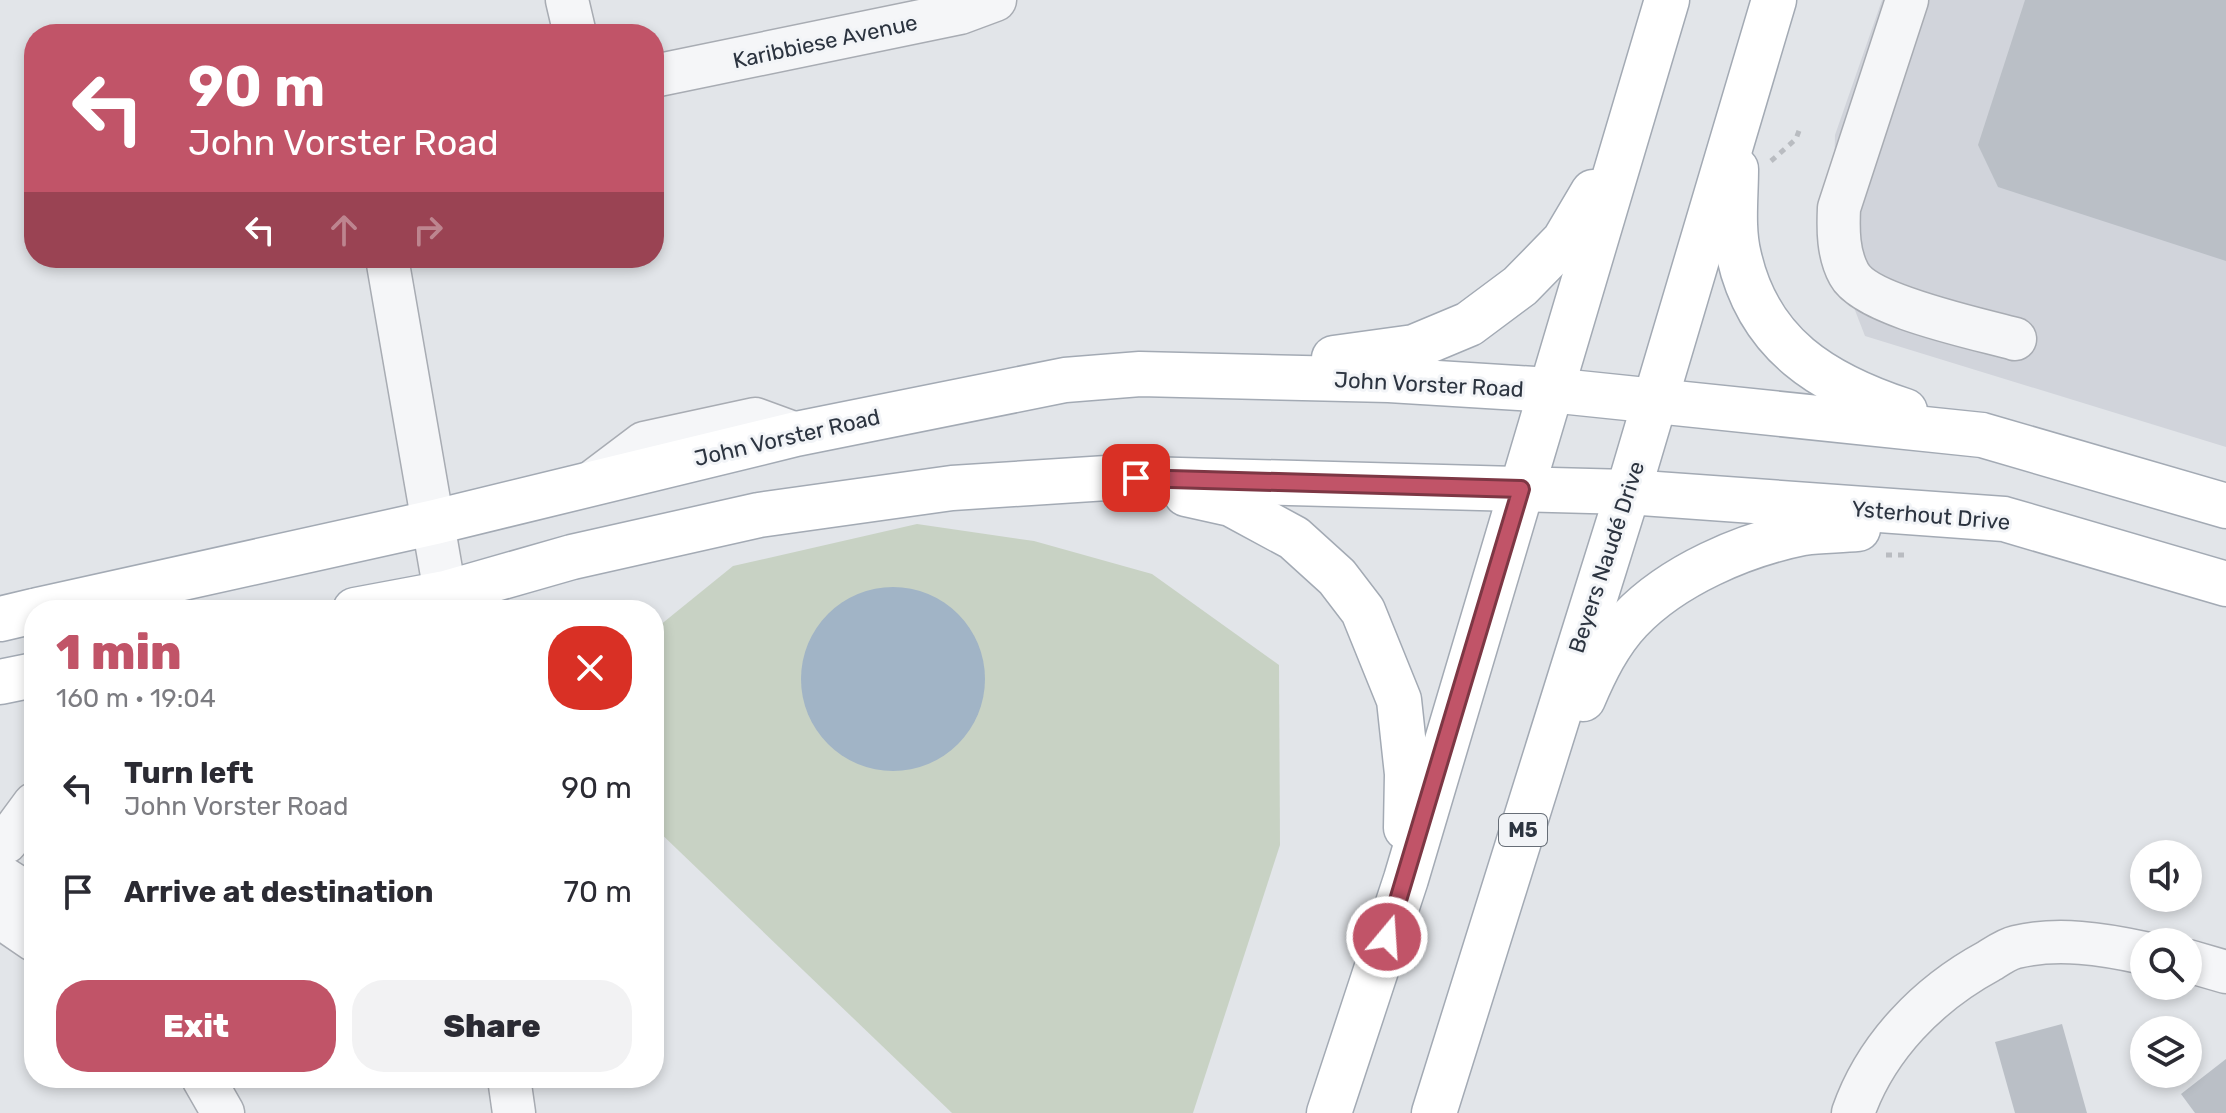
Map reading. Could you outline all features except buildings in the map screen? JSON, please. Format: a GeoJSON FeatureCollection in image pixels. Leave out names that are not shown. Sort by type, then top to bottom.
{"type":"FeatureCollection","features":[{"type":"Feature","properties":{"kind":"main road"},"geometry":{"type":"LineString","coordinates":[[1329,1113],[1406,879],[1667,0]]}},
{"type":"Feature","properties":{"kind":"main road","name":"Beyers Naudé Drive"},"geometry":{"type":"LineString","coordinates":[[1434,1113],[1628,492],[1738,111],[1774,0]]}},
{"type":"Feature","properties":{"kind":"main road"},"geometry":{"type":"LineString","coordinates":[[1193,375],[1414,347],[1469,324],[1520,286],[1564,241],[1602,175],[1641,92]]}},
{"type":"Feature","properties":{"kind":"main road"},"geometry":{"type":"LineString","coordinates":[[1738,111],[1735,214],[1738,255],[1757,306],[1787,349],[1829,380],[1852,391],[1982,435],[2226,506]]}},
{"type":"Feature","properties":{"kind":"main road","name":"John Vorster Road"},"geometry":{"type":"LineString","coordinates":[[81,600],[435,522],[796,434],[1065,380],[1193,375],[1550,390],[1655,399]]}},
{"type":"Feature","properties":{"kind":"main road"},"geometry":{"type":"LineString","coordinates":[[1655,399],[1982,435]]}},
{"type":"Feature","properties":{"kind":"main road"},"geometry":{"type":"LineString","coordinates":[[450,600],[572,557],[759,515],[952,488],[1107,478],[1521,489]]}},
{"type":"Feature","properties":{"kind":"main road"},"geometry":{"type":"LineString","coordinates":[[1107,478],[1231,504],[1294,538],[1337,577],[1363,611],[1399,700],[1407,774],[1406,879]]}},
{"type":"Feature","properties":{"kind":"main road","name":"Ysterhout Drive"},"geometry":{"type":"LineString","coordinates":[[1521,489],[1628,492],[2004,519],[2226,584]]}},
{"type":"Feature","properties":{"kind":"main road"},"geometry":{"type":"LineString","coordinates":[[1513,865],[1598,665],[1630,620],[1668,591],[1736,554],[1804,533],[2004,519]]}},
{"type":"Feature","properties":{"kind":"main road"},"geometry":{"type":"LineString","coordinates":[[508,600],[572,557]]}},
{"type":"Feature","properties":{"kind":"main road","name":"John Vorster Road"},"geometry":{"type":"LineString","coordinates":[[0,619],[24,613]]}},
{"type":"Feature","properties":{"kind":"main road"},"geometry":{"type":"LineString","coordinates":[[0,682],[24,677]]}},
{"type":"Feature","properties":{"kind":"street"},"geometry":{"type":"LineString","coordinates":[[567,0],[573,24]]}},
{"type":"Feature","properties":{"kind":"street","name":"Karibbiese Avenue"},"geometry":{"type":"LineString","coordinates":[[664,74],[960,13],[995,0]]}},
{"type":"Feature","properties":{"kind":"street"},"geometry":{"type":"LineString","coordinates":[[1907,0],[1839,208],[1838,232],[1843,258],[1851,278],[1872,294],[1906,309],[2015,339]]}},
{"type":"Feature","properties":{"kind":"street"},"geometry":{"type":"LineString","coordinates":[[389,268],[447,600]]}},
{"type":"Feature","properties":{"kind":"street"},"geometry":{"type":"LineString","coordinates":[[0,789],[24,798]]}},
{"type":"Feature","properties":{"kind":"street"},"geometry":{"type":"LineString","coordinates":[[24,824],[10,856],[24,880]]}},
{"type":"Feature","properties":{"kind":"street"},"geometry":{"type":"LineString","coordinates":[[0,917],[24,933]]}},
{"type":"Feature","properties":{"kind":"street"},"geometry":{"type":"LineString","coordinates":[[1853,1113],[1863,1083],[1898,1033],[1933,999],[1980,965],[2013,947],[2058,942],[2130,951]]}},
{"type":"Feature","properties":{"kind":"street"},"geometry":{"type":"LineString","coordinates":[[2202,965],[2226,972]]}},
{"type":"Feature","properties":{"kind":"street"},"geometry":{"type":"LineString","coordinates":[[209,1088],[223,1113]]}},
{"type":"Feature","properties":{"kind":"street"},"geometry":{"type":"LineString","coordinates":[[510,1088],[514,1113]]}},
{"type":"Feature","properties":{"kind":"path"},"geometry":{"type":"LineString","coordinates":[[1876,555],[1905,555]]}},
{"type":"Feature","properties":{"kind":"shaded area"},"geometry":{"type":"Polygon","coordinates":[[[1882,0],[2226,0],[2226,447],[1865,336],[1832,251],[1835,135],[1882,0]]]}},
{"type":"Feature","properties":{"kind":"green space"},"geometry":{"type":"Polygon","coordinates":[[[917,524],[1034,541],[1152,574],[1279,665],[1280,845],[1193,1113],[952,1113],[664,837],[664,622],[733,566],[917,524]]]}},
{"type":"Feature","properties":{"kind":"water"},"geometry":{"type":"Polygon","coordinates":[[[893,587],[911,588],[928,594],[958,614],[978,644],[984,661],[984,697],[978,714],[958,744],[928,764],[911,770],[893,771],[875,770],[858,764],[828,744],[808,714],[802,697],[801,679],[802,661],[808,644],[828,614],[858,594],[875,588],[893,587]]]}},
{"type":"Feature","properties":{"kind":"route"},"geometry":{"type":"LineString","coordinates":[[1136,478],[1521,489],[1387,937]]}}]}
